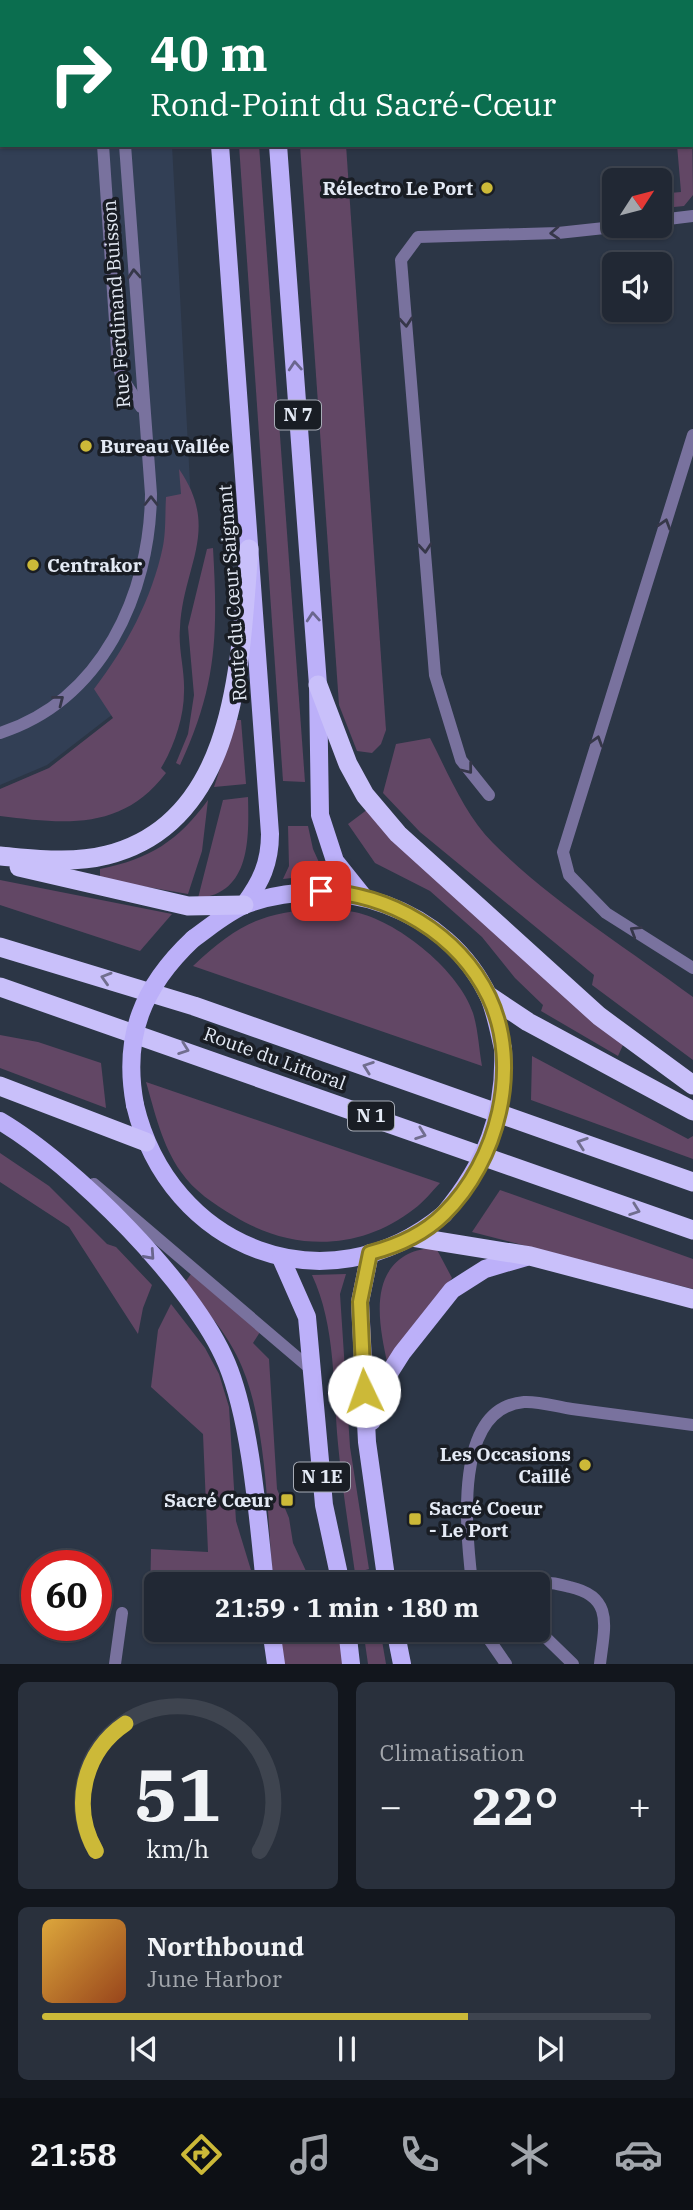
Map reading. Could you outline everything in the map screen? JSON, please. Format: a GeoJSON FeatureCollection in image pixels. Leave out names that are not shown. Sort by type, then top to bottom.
{"type":"FeatureCollection","features":[{"type":"Feature","properties":{"kind":"highway"},"geometry":{"type":"LineString","coordinates":[[0,856],[48,860],[108,855],[146,838],[190,802],[201,787],[224,733],[241,645],[249,549]]}},
{"type":"Feature","properties":{"kind":"highway"},"geometry":{"type":"LineString","coordinates":[[318,685],[348,764],[365,795],[398,834],[600,1016],[693,1085]]}},
{"type":"Feature","properties":{"kind":"highway"},"geometry":{"type":"LineString","coordinates":[[0,863],[188,906],[244,905]]}},
{"type":"Feature","properties":{"kind":"highway","name":"Route du Littoral"},"geometry":{"type":"LineString","coordinates":[[0,947],[194,1006],[693,1182]]}},
{"type":"Feature","properties":{"kind":"highway","name":"Route du Littoral"},"geometry":{"type":"LineString","coordinates":[[0,987],[693,1230]]}},
{"type":"Feature","properties":{"kind":"highway"},"geometry":{"type":"LineString","coordinates":[[489,996],[528,1022],[693,1111]]}},
{"type":"Feature","properties":{"kind":"highway"},"geometry":{"type":"LineString","coordinates":[[0,1086],[146,1143]]}},
{"type":"Feature","properties":{"kind":"highway"},"geometry":{"type":"LineString","coordinates":[[412,1237],[530,1256],[693,1299]]}},
{"type":"Feature","properties":{"kind":"main road","name":"Route du Cœur Saignant"},"geometry":{"type":"LineString","coordinates":[[220,147],[270,848],[261,883],[244,905]]}},
{"type":"Feature","properties":{"kind":"main road","name":"N 7"},"geometry":{"type":"LineString","coordinates":[[278,147],[318,685],[318,779],[322,823],[335,861],[363,896]]}},
{"type":"Feature","properties":{"kind":"main road"},"geometry":{"type":"LineString","coordinates":[[305,892],[342,892],[363,896],[403,911],[441,936],[489,996],[503,1049],[501,1105],[490,1143],[471,1180],[444,1214],[412,1237],[370,1253],[324,1260],[281,1258],[231,1238],[191,1209],[159,1167],[146,1143],[135,1105],[131,1066],[143,1006],[163,969],[193,939],[244,905],[305,892]]}},
{"type":"Feature","properties":{"kind":"main road"},"geometry":{"type":"LineString","coordinates":[[0,1121],[50,1154],[97,1197],[174,1283],[227,1362],[238,1397],[263,1572]]}},
{"type":"Feature","properties":{"kind":"main road","name":"N 1E"},"geometry":{"type":"LineString","coordinates":[[370,1253],[360,1302],[367,1441],[385,1572]]}},
{"type":"Feature","properties":{"kind":"main road"},"geometry":{"type":"LineString","coordinates":[[367,1441],[383,1383],[447,1296],[478,1273],[504,1262],[530,1256]]}},
{"type":"Feature","properties":{"kind":"main road","name":"N 1E"},"geometry":{"type":"LineString","coordinates":[[281,1258],[307,1317],[324,1505],[338,1572]]}},
{"type":"Feature","properties":{"kind":"main road"},"geometry":{"type":"LineString","coordinates":[[273,1642],[276,1664]]}},
{"type":"Feature","properties":{"kind":"main road"},"geometry":{"type":"LineString","coordinates":[[348,1642],[351,1664]]}},
{"type":"Feature","properties":{"kind":"main road"},"geometry":{"type":"LineString","coordinates":[[398,1642],[402,1664]]}},
{"type":"Feature","properties":{"kind":"lane"},"geometry":{"type":"LineString","coordinates":[[103,147],[118,365],[122,378],[143,410]]}},
{"type":"Feature","properties":{"kind":"lane","name":"Rue Ferdinand Buisson"},"geometry":{"type":"LineString","coordinates":[[0,733],[30,721],[84,679],[111,644],[127,613],[142,569],[151,523],[151,494],[125,147]]}},
{"type":"Feature","properties":{"kind":"lane"},"geometry":{"type":"LineString","coordinates":[[672,219],[693,216]]}},
{"type":"Feature","properties":{"kind":"lane"},"geometry":{"type":"LineString","coordinates":[[489,795],[461,760],[435,675],[401,260],[418,237],[558,233],[602,228]]}},
{"type":"Feature","properties":{"kind":"lane"},"geometry":{"type":"LineString","coordinates":[[693,435],[563,852],[569,875],[606,913],[693,968]]}},
{"type":"Feature","properties":{"kind":"lane"},"geometry":{"type":"LineString","coordinates":[[50,1154],[96,1185],[312,1370]]}},
{"type":"Feature","properties":{"kind":"lane"},"geometry":{"type":"LineString","coordinates":[[471,1572],[465,1512],[468,1478],[478,1436],[498,1414],[524,1402],[693,1425]]}},
{"type":"Feature","properties":{"kind":"lane"},"geometry":{"type":"LineString","coordinates":[[550,1582],[585,1590],[598,1601],[605,1616],[600,1664]]}},
{"type":"Feature","properties":{"kind":"lane"},"geometry":{"type":"LineString","coordinates":[[115,1664],[122,1613]]}},
{"type":"Feature","properties":{"kind":"lane"},"geometry":{"type":"LineString","coordinates":[[491,1642],[506,1664]]}},
{"type":"Feature","properties":{"kind":"lane"},"geometry":{"type":"LineString","coordinates":[[550,1642],[573,1664]]}},
{"type":"Feature","properties":{"kind":"shaded area"},"geometry":{"type":"Polygon","coordinates":[[[0,147],[172,147],[191,502],[122,707],[47,765],[0,785],[0,147]]]}},
{"type":"Feature","properties":{"kind":"shaded area"},"geometry":{"type":"Polygon","coordinates":[[[239,147],[259,147],[305,782],[283,781],[239,147]]]}},
{"type":"Feature","properties":{"kind":"shaded area"},"geometry":{"type":"Polygon","coordinates":[[[300,147],[346,147],[386,730],[381,744],[372,753],[357,751],[339,705],[300,147]]]}},
{"type":"Feature","properties":{"kind":"shaded area"},"geometry":{"type":"Polygon","coordinates":[[[677,147],[692,147],[693,195],[684,206],[674,207],[672,193],[681,192],[677,147]]]}},
{"type":"Feature","properties":{"kind":"shaded area"},"geometry":{"type":"Polygon","coordinates":[[[179,469],[191,491],[199,530],[180,628],[184,702],[174,741],[161,768],[166,773],[149,792],[131,805],[111,814],[69,821],[0,816],[0,789],[49,768],[113,718],[94,689],[127,639],[152,585],[164,540],[166,497],[181,494],[179,469]]]}},
{"type":"Feature","properties":{"kind":"shaded area"},"geometry":{"type":"Polygon","coordinates":[[[213,548],[215,634],[212,659],[201,710],[180,765],[176,763],[188,734],[194,695],[188,627],[207,549],[213,548]]]}},
{"type":"Feature","properties":{"kind":"shaded area"},"geometry":{"type":"Polygon","coordinates":[[[236,720],[241,720],[246,784],[214,787],[236,720]]]}},
{"type":"Feature","properties":{"kind":"shaded area"},"geometry":{"type":"Polygon","coordinates":[[[430,738],[466,807],[493,843],[565,905],[693,997],[693,1060],[592,985],[594,975],[420,832],[383,793],[396,744],[430,738]]]}},
{"type":"Feature","properties":{"kind":"shaded area"},"geometry":{"type":"Polygon","coordinates":[[[248,797],[247,845],[237,875],[228,886],[215,894],[198,898],[223,800],[248,797]]]}},
{"type":"Feature","properties":{"kind":"shaded area"},"geometry":{"type":"Polygon","coordinates":[[[208,800],[202,851],[188,894],[100,879],[100,869],[134,860],[162,846],[186,827],[208,800]]]}},
{"type":"Feature","properties":{"kind":"shaded area"},"geometry":{"type":"Polygon","coordinates":[[[368,809],[623,1045],[618,1056],[541,1011],[543,1005],[515,978],[482,937],[430,891],[375,863],[348,824],[368,809]]]}},
{"type":"Feature","properties":{"kind":"shaded area"},"geometry":{"type":"Polygon","coordinates":[[[288,826],[308,826],[313,849],[322,869],[319,875],[283,879],[289,866],[288,826]]]}},
{"type":"Feature","properties":{"kind":"shaded area"},"geometry":{"type":"Polygon","coordinates":[[[0,880],[172,914],[140,951],[0,905],[0,880]]]}},
{"type":"Feature","properties":{"kind":"shaded area"},"geometry":{"type":"Polygon","coordinates":[[[322,908],[354,912],[393,927],[442,966],[466,997],[473,1013],[482,1066],[193,966],[223,940],[251,923],[282,913],[322,908]]]}},
{"type":"Feature","properties":{"kind":"shaded area"},"geometry":{"type":"Polygon","coordinates":[[[0,1035],[38,1042],[101,1063],[106,1108],[0,1068],[0,1035]]]}},
{"type":"Feature","properties":{"kind":"shaded area"},"geometry":{"type":"Polygon","coordinates":[[[532,1056],[688,1139],[693,1136],[693,1159],[531,1100],[532,1056]]]}},
{"type":"Feature","properties":{"kind":"shaded area"},"geometry":{"type":"Polygon","coordinates":[[[146,1082],[440,1183],[414,1209],[371,1233],[325,1242],[278,1236],[256,1228],[227,1211],[205,1197],[186,1179],[164,1140],[146,1082]]]}},
{"type":"Feature","properties":{"kind":"shaded area"},"geometry":{"type":"Polygon","coordinates":[[[0,1153],[49,1186],[107,1244],[116,1247],[152,1285],[143,1308],[138,1334],[69,1227],[0,1182],[0,1153]]]}},
{"type":"Feature","properties":{"kind":"shaded area"},"geometry":{"type":"Polygon","coordinates":[[[500,1190],[693,1259],[693,1289],[472,1232],[500,1190]]]}},
{"type":"Feature","properties":{"kind":"shaded area"},"geometry":{"type":"Polygon","coordinates":[[[435,1246],[452,1278],[387,1362],[380,1303],[387,1275],[395,1263],[408,1254],[435,1246]]]}},
{"type":"Feature","properties":{"kind":"shaded area"},"geometry":{"type":"Polygon","coordinates":[[[191,1274],[260,1332],[253,1343],[269,1359],[277,1489],[289,1518],[293,1543],[306,1572],[272,1572],[265,1471],[257,1416],[250,1390],[231,1344],[184,1284],[191,1274]]]}},
{"type":"Feature","properties":{"kind":"shaded area"},"geometry":{"type":"Polygon","coordinates":[[[346,1274],[340,1294],[350,1447],[369,1569],[358,1572],[355,1572],[340,1460],[329,1336],[320,1295],[312,1275],[346,1274]]]}},
{"type":"Feature","properties":{"kind":"shaded area"},"geometry":{"type":"Polygon","coordinates":[[[171,1304],[205,1348],[219,1374],[229,1407],[236,1521],[252,1572],[151,1572],[151,1549],[208,1552],[203,1434],[151,1387],[158,1330],[171,1304]]]}},
{"type":"Feature","properties":{"kind":"shaded area"},"geometry":{"type":"Polygon","coordinates":[[[281,1642],[341,1642],[345,1664],[284,1664],[281,1642]]]}},
{"type":"Feature","properties":{"kind":"shaded area"},"geometry":{"type":"Polygon","coordinates":[[[365,1642],[382,1642],[386,1664],[368,1664],[365,1642]]]}},
{"type":"Feature","properties":{"kind":"place","name":"Rélectro Le Port"},"geometry":{"type":"Point","coordinates":[487,188]}},
{"type":"Feature","properties":{"kind":"place","name":"Bureau Vallée"},"geometry":{"type":"Point","coordinates":[86,446]}},
{"type":"Feature","properties":{"kind":"place","name":"Centrakor"},"geometry":{"type":"Point","coordinates":[33,565]}},
{"type":"Feature","properties":{"kind":"place","name":"Les Occasions Caillé"},"geometry":{"type":"Point","coordinates":[585,1465]}},
{"type":"Feature","properties":{"kind":"place","name":"Sacré Cœur"},"geometry":{"type":"Point","coordinates":[287,1500]}},
{"type":"Feature","properties":{"kind":"place","name":"Sacré Coeur - Le Port"},"geometry":{"type":"Point","coordinates":[415,1519]}},
{"type":"Feature","properties":{"kind":"route"},"geometry":{"type":"LineString","coordinates":[[321,891],[342,892],[381,902],[421,921],[441,936],[457,952],[489,996],[503,1049],[501,1105],[490,1143],[471,1180],[444,1214],[430,1226],[391,1247],[370,1253],[360,1302],[364,1391]]}}]}
